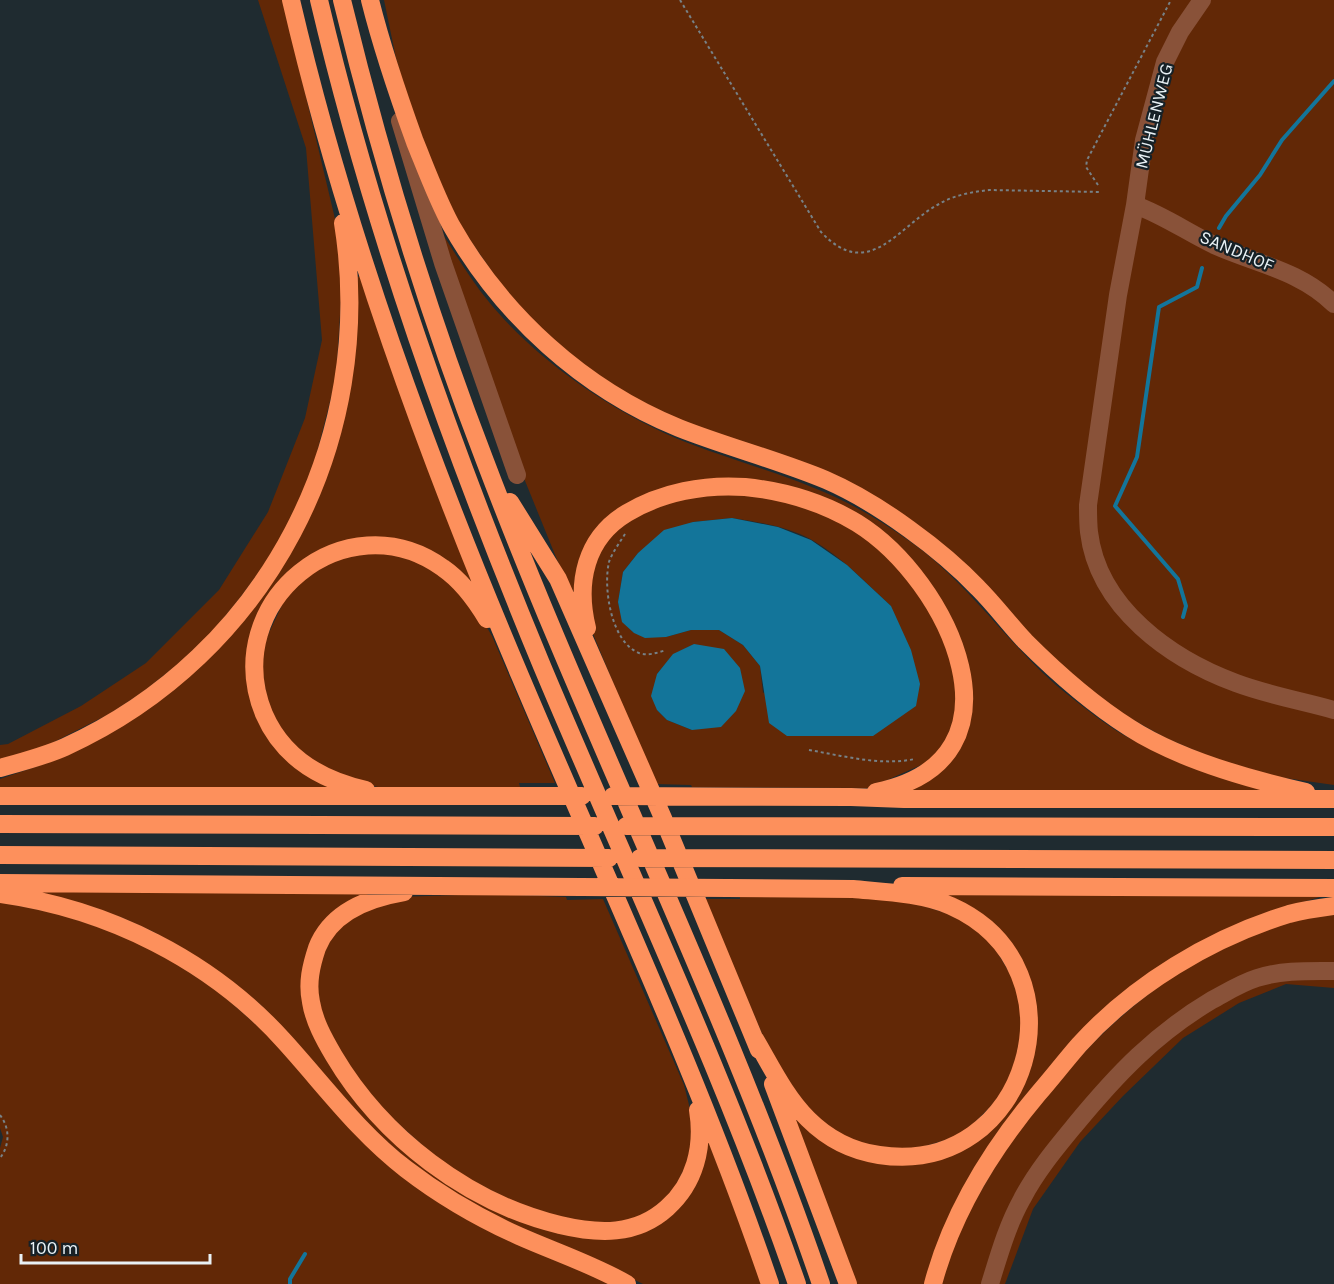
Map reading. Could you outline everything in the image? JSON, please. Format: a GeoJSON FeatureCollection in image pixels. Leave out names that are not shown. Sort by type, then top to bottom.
{"type":"FeatureCollection","features":[{"type":"Feature","properties":{"kind":"highway"},"geometry":{"type":"LineString","coordinates":[[291,0],[337,173],[414,407],[463,538],[692,1078],[770,1284]]}},
{"type":"Feature","properties":{"kind":"highway"},"geometry":{"type":"LineString","coordinates":[[319,0],[370,195],[437,398],[487,530],[543,667],[736,1124],[797,1284]]}},
{"type":"Feature","properties":{"kind":"highway"},"geometry":{"type":"LineString","coordinates":[[342,0],[414,256],[458,390],[485,463],[564,657],[758,1114],[822,1284]]}},
{"type":"Feature","properties":{"kind":"highway"},"geometry":{"type":"LineString","coordinates":[[369,0],[396,90],[424,165],[450,222],[494,289],[547,345],[574,367],[642,411],[677,427],[828,481],[870,503],[945,555],[1025,641],[1078,690],[1131,729],[1183,755],[1225,770],[1281,787],[1334,799]]}},
{"type":"Feature","properties":{"kind":"highway"},"geometry":{"type":"LineString","coordinates":[[0,768],[64,747],[102,728],[156,693],[193,661],[244,607],[262,583],[296,526],[321,470],[332,436],[346,369],[350,296],[348,250],[337,173]]}},
{"type":"Feature","properties":{"kind":"highway"},"geometry":{"type":"LineString","coordinates":[[485,463],[558,579],[600,672],[755,1039],[848,1284]]}},
{"type":"Feature","properties":{"kind":"highway"},"geometry":{"type":"LineString","coordinates":[[600,672],[584,613],[583,577],[588,555],[597,540],[621,517],[640,506],[666,496],[712,487],[765,489],[796,496],[827,507],[858,524],[885,545],[910,569],[927,590],[951,635],[965,691],[962,723],[956,738],[948,753],[931,770],[901,786],[851,797]]}},
{"type":"Feature","properties":{"kind":"highway"},"geometry":{"type":"LineString","coordinates":[[391,795],[339,782],[316,773],[297,760],[282,745],[266,719],[255,685],[255,650],[262,621],[277,595],[288,583],[323,559],[357,547],[383,546],[405,550],[424,557],[460,581],[477,602],[520,675]]}},
{"type":"Feature","properties":{"kind":"highway"},"geometry":{"type":"LineString","coordinates":[[0,796],[391,795],[904,799],[1334,799]]}},
{"type":"Feature","properties":{"kind":"highway"},"geometry":{"type":"LineString","coordinates":[[0,824],[1334,827]]}},
{"type":"Feature","properties":{"kind":"highway"},"geometry":{"type":"LineString","coordinates":[[0,855],[1334,860]]}},
{"type":"Feature","properties":{"kind":"highway"},"geometry":{"type":"LineString","coordinates":[[0,883],[388,884],[457,888],[853,889],[881,886],[1334,888]]}},
{"type":"Feature","properties":{"kind":"highway"},"geometry":{"type":"LineString","coordinates":[[457,888],[383,896],[349,910],[332,924],[320,942],[312,961],[309,980],[311,1002],[317,1024],[346,1076],[393,1131],[420,1154],[474,1191],[544,1221],[600,1232],[621,1231],[640,1226],[660,1214],[675,1201],[695,1169],[701,1145],[700,1123],[692,1078]]}},
{"type":"Feature","properties":{"kind":"highway"},"geometry":{"type":"LineString","coordinates":[[755,1039],[788,1095],[808,1119],[826,1135],[849,1147],[869,1153],[893,1157],[916,1156],[956,1144],[977,1131],[996,1114],[1012,1093],[1028,1048],[1030,1017],[1024,990],[1012,960],[995,937],[974,920],[950,906],[918,897],[853,889]]}},
{"type":"Feature","properties":{"kind":"highway"},"geometry":{"type":"LineString","coordinates":[[0,894],[53,904],[131,930],[189,962],[246,1004],[282,1039],[371,1140],[435,1191],[519,1236],[578,1259],[627,1284]]}},
{"type":"Feature","properties":{"kind":"highway"},"geometry":{"type":"LineString","coordinates":[[933,1284],[948,1240],[978,1177],[1000,1142],[1080,1044],[1154,980],[1223,939],[1291,914],[1334,906]]}},
{"type":"Feature","properties":{"kind":"street","name":"MÜHLENWEG"},"geometry":{"type":"LineString","coordinates":[[1202,0],[1180,32],[1165,62],[1144,140],[1135,205],[1118,296],[1088,505],[1089,534],[1096,560],[1106,582],[1122,606],[1143,628],[1174,653],[1206,671],[1238,684],[1334,710]]}},
{"type":"Feature","properties":{"kind":"street"},"geometry":{"type":"LineString","coordinates":[[396,90],[400,125],[442,263],[517,475]]}},
{"type":"Feature","properties":{"kind":"street","name":"SANDHOF"},"geometry":{"type":"LineString","coordinates":[[1135,205],[1153,212],[1214,245],[1299,277],[1323,293],[1334,304]]}},
{"type":"Feature","properties":{"kind":"street"},"geometry":{"type":"LineString","coordinates":[[990,1284],[1011,1220],[1022,1197],[1048,1159],[1131,1061],[1179,1022],[1234,988],[1257,978],[1284,973],[1334,971]]}},
{"type":"Feature","properties":{"kind":"path"},"geometry":{"type":"LineString","coordinates":[[680,0],[822,232],[833,244],[849,251],[875,250],[887,244],[922,214],[940,203],[975,191],[1101,192]]}},
{"type":"Feature","properties":{"kind":"path"},"geometry":{"type":"LineString","coordinates":[[1098,185],[1086,168],[1087,160],[1171,0]]}},
{"type":"Feature","properties":{"kind":"path"},"geometry":{"type":"LineString","coordinates":[[627,530],[609,562],[607,597],[614,624],[628,646],[639,653],[650,655],[666,650]]}},
{"type":"Feature","properties":{"kind":"path"},"geometry":{"type":"LineString","coordinates":[[809,750],[897,763],[920,758]]}},
{"type":"Feature","properties":{"kind":"path"},"geometry":{"type":"LineString","coordinates":[[0,1115],[8,1136],[0,1158]]}},
{"type":"Feature","properties":{"kind":"shaded area"},"geometry":{"type":"Polygon","coordinates":[[[258,0],[283,0],[336,223],[342,283],[336,378],[313,468],[292,517],[270,557],[212,632],[178,664],[111,713],[44,747],[0,763],[0,745],[8,744],[81,706],[146,663],[219,590],[268,512],[305,418],[322,340],[306,148],[258,0]]]}},
{"type":"Feature","properties":{"kind":"shaded area"},"geometry":{"type":"Polygon","coordinates":[[[384,0],[1334,0],[1334,785],[1278,777],[1213,758],[1166,738],[1121,713],[1085,687],[912,524],[651,409],[572,358],[514,303],[452,214],[415,125],[396,58],[384,0]]]}},
{"type":"Feature","properties":{"kind":"shaded area"},"geometry":{"type":"Polygon","coordinates":[[[436,224],[489,302],[531,345],[580,385],[634,418],[688,443],[810,486],[857,508],[902,536],[936,562],[954,578],[1053,683],[1109,726],[1145,745],[1280,793],[904,792],[928,781],[971,696],[909,559],[774,484],[634,503],[575,577],[573,599],[519,466],[436,224]]]}},
{"type":"Feature","properties":{"kind":"shaded area"},"geometry":{"type":"Polygon","coordinates":[[[362,275],[477,590],[462,574],[354,542],[263,608],[258,713],[340,791],[0,791],[0,779],[53,761],[126,722],[292,547],[314,505],[330,466],[341,430],[351,382],[358,277],[362,275]]]}},
{"type":"Feature","properties":{"kind":"shaded area"},"geometry":{"type":"Polygon","coordinates":[[[744,493],[795,502],[843,523],[879,548],[916,586],[950,652],[960,708],[937,758],[869,788],[692,787],[691,785],[655,784],[591,629],[587,608],[595,555],[620,525],[636,514],[692,496],[744,493]],[[732,518],[693,522],[638,553],[623,572],[618,602],[623,622],[634,633],[666,637],[691,630],[719,630],[743,645],[760,666],[763,693],[891,606],[844,562],[803,535],[784,528],[732,518]],[[694,644],[673,655],[657,674],[657,710],[667,720],[692,730],[694,644]]]}},
{"type":"Feature","properties":{"kind":"shaded area"},"geometry":{"type":"Polygon","coordinates":[[[380,551],[429,565],[473,604],[492,636],[555,783],[519,783],[520,787],[432,789],[378,787],[350,781],[304,759],[271,719],[259,654],[290,588],[336,558],[380,551]]]}},
{"type":"Feature","properties":{"kind":"shaded area"},"geometry":{"type":"Polygon","coordinates":[[[23,890],[378,890],[352,901],[304,965],[343,1085],[514,1217],[655,1226],[706,1135],[763,1284],[643,1284],[497,1218],[427,1176],[371,1128],[261,1005],[199,958],[152,931],[123,918],[90,906],[23,890]]]}},
{"type":"Feature","properties":{"kind":"shaded area"},"geometry":{"type":"Polygon","coordinates":[[[932,893],[1330,894],[1251,920],[1060,1057],[926,1284],[854,1284],[787,1111],[859,1158],[971,1142],[1031,1060],[1016,957],[932,893]]]}},
{"type":"Feature","properties":{"kind":"shaded area"},"geometry":{"type":"Polygon","coordinates":[[[489,894],[566,897],[567,900],[603,899],[684,1085],[694,1125],[695,1147],[672,1193],[642,1218],[606,1226],[533,1212],[448,1168],[372,1100],[323,1024],[315,979],[324,946],[352,914],[397,897],[489,894]]]}},
{"type":"Feature","properties":{"kind":"shaded area"},"geometry":{"type":"Polygon","coordinates":[[[740,897],[873,897],[904,900],[958,917],[991,942],[1016,984],[1024,1027],[1007,1090],[962,1135],[908,1151],[850,1142],[802,1107],[773,1059],[704,899],[740,899],[740,897]]]}},
{"type":"Feature","properties":{"kind":"shaded area"},"geometry":{"type":"Polygon","coordinates":[[[0,902],[59,914],[116,933],[166,957],[219,992],[270,1037],[379,1157],[612,1284],[0,1284],[0,1148],[3,1137],[0,1128],[0,902]]]}},
{"type":"Feature","properties":{"kind":"shaded area"},"geometry":{"type":"Polygon","coordinates":[[[1334,911],[1334,967],[1233,984],[1061,1135],[987,1284],[940,1284],[968,1213],[993,1165],[1051,1090],[1121,1017],[1175,976],[1235,942],[1259,932],[1334,911]]]}},
{"type":"Feature","properties":{"kind":"shaded area"},"geometry":{"type":"Polygon","coordinates":[[[1334,976],[1334,988],[1286,984],[1239,1003],[1183,1038],[1123,1096],[1080,1142],[1033,1209],[1005,1284],[993,1284],[1044,1168],[1170,1032],[1258,982],[1334,976]]]}},
{"type":"Feature","properties":{"kind":"water"},"geometry":{"type":"Polygon","coordinates":[[[732,518],[778,527],[811,540],[847,565],[891,606],[911,650],[920,684],[916,706],[873,736],[787,736],[769,723],[760,666],[743,645],[719,630],[691,630],[666,637],[645,638],[634,633],[622,622],[618,602],[623,572],[638,553],[664,530],[693,522],[732,518]]]}},
{"type":"Feature","properties":{"kind":"water"},"geometry":{"type":"Polygon","coordinates":[[[694,644],[724,649],[740,668],[745,691],[736,711],[721,727],[692,730],[667,720],[657,710],[651,696],[657,674],[673,654],[694,644]]]}},
{"type":"Feature","properties":{"kind":"waterway"},"geometry":{"type":"LineString","coordinates":[[1219,228],[1226,216],[1260,175],[1282,140],[1334,81]]}},
{"type":"Feature","properties":{"kind":"waterway"},"geometry":{"type":"LineString","coordinates":[[1183,617],[1186,606],[1178,579],[1115,506],[1137,457],[1159,307],[1197,287],[1202,268]]}},
{"type":"Feature","properties":{"kind":"waterway"},"geometry":{"type":"LineString","coordinates":[[290,1284],[290,1279],[305,1254]]}}]}
